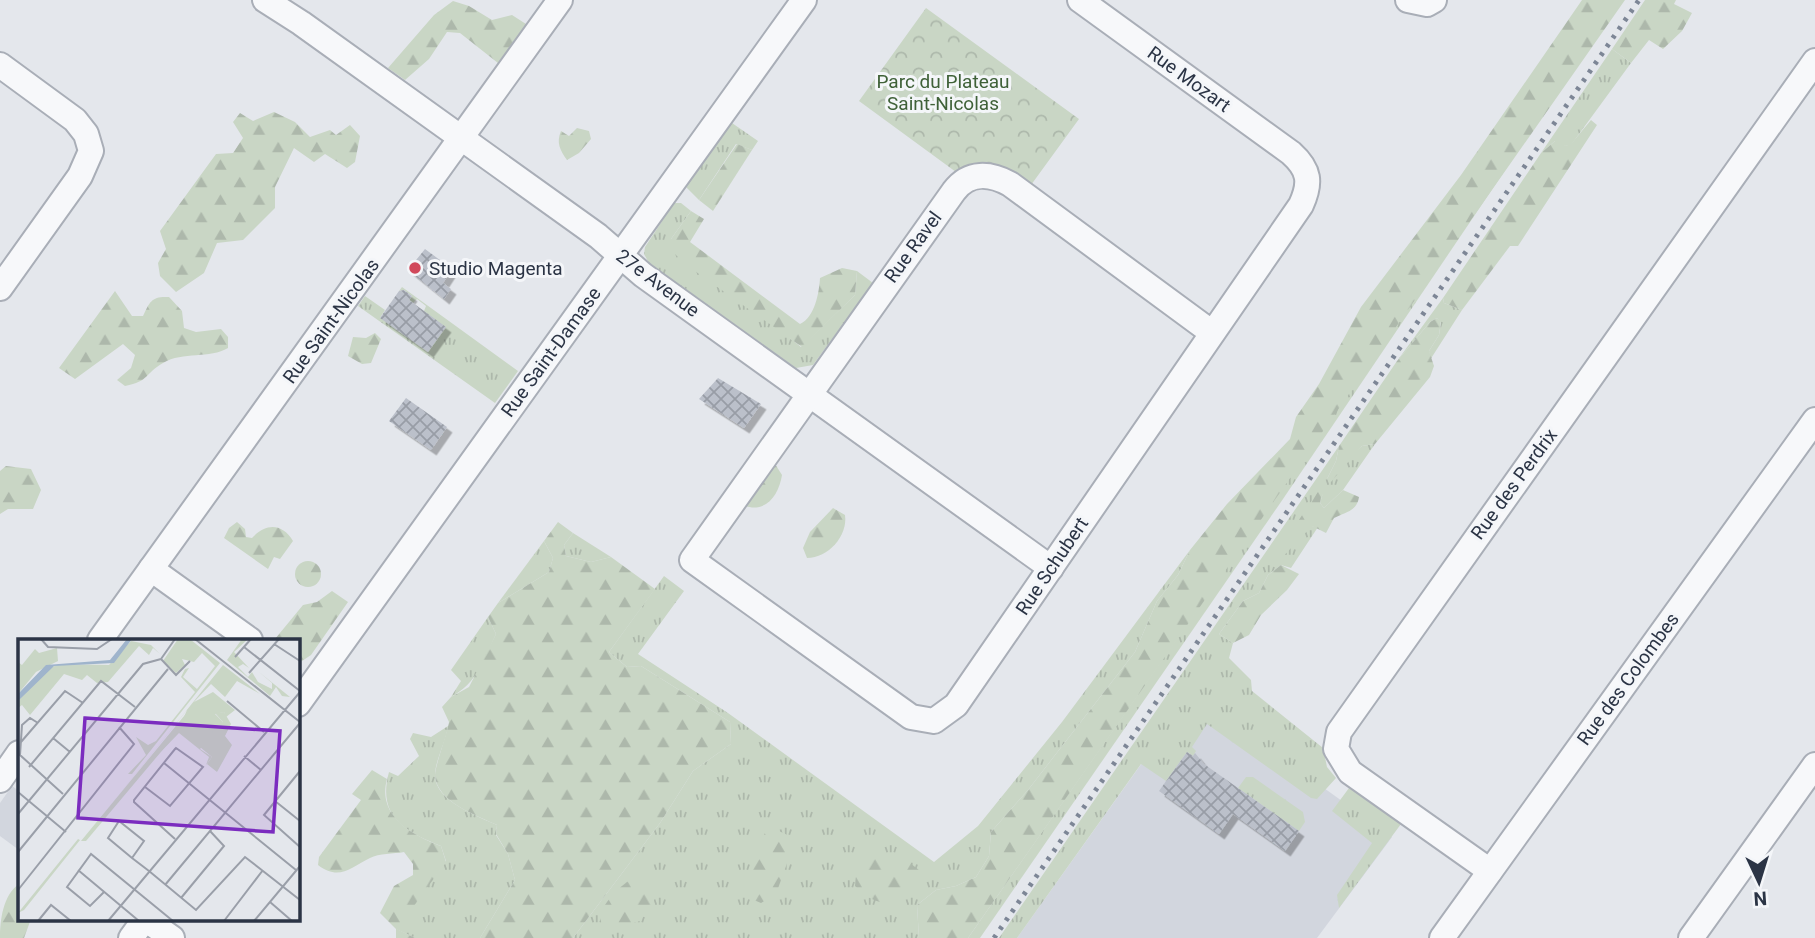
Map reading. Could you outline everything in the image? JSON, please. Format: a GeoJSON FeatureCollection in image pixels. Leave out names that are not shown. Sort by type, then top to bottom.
{"type":"FeatureCollection","features":[{"type":"Feature","properties":{"kind":"street","name":"27e Avenue"},"geometry":{"type":"LineString","coordinates":[[265,0],[461,138],[1051,568]]}},
{"type":"Feature","properties":{"kind":"street","name":"Rue Saint-Nicolas"},"geometry":{"type":"LineString","coordinates":[[101,639],[560,0]]}},
{"type":"Feature","properties":{"kind":"street","name":"Rue Saint-Damase"},"geometry":{"type":"LineString","coordinates":[[302,688],[620,256],[804,0]]}},
{"type":"Feature","properties":{"kind":"street","name":"Rue Mozart"},"geometry":{"type":"LineString","coordinates":[[1080,0],[1298,159]]}},
{"type":"Feature","properties":{"kind":"street"},"geometry":{"type":"LineString","coordinates":[[1408,0],[1427,4],[1434,0]]}},
{"type":"Feature","properties":{"kind":"street","name":"Rue des Perdrix"},"geometry":{"type":"LineString","coordinates":[[1490,871],[1350,772],[1336,749],[1339,732],[1815,61]]}},
{"type":"Feature","properties":{"kind":"street"},"geometry":{"type":"LineString","coordinates":[[0,65],[75,120],[83,129],[90,151],[80,176],[0,288]]}},
{"type":"Feature","properties":{"kind":"street","name":"Rue Schubert"},"geometry":{"type":"LineString","coordinates":[[692,560],[911,717],[926,721],[940,718],[956,705],[1301,205],[1309,177],[1298,159]]}},
{"type":"Feature","properties":{"kind":"street","name":"Rue Ravel"},"geometry":{"type":"LineString","coordinates":[[692,560],[808,393],[959,184],[976,176],[997,177],[1010,184],[1211,332]]}},
{"type":"Feature","properties":{"kind":"street","name":"Rue des Colombes"},"geometry":{"type":"LineString","coordinates":[[1442,938],[1815,420]]}},
{"type":"Feature","properties":{"kind":"street"},"geometry":{"type":"LineString","coordinates":[[151,569],[249,639]]}},
{"type":"Feature","properties":{"kind":"street"},"geometry":{"type":"LineString","coordinates":[[0,780],[18,754]]}},
{"type":"Feature","properties":{"kind":"street"},"geometry":{"type":"LineString","coordinates":[[1691,938],[1815,765]]}},
{"type":"Feature","properties":{"kind":"street"},"geometry":{"type":"LineString","coordinates":[[131,938],[144,920]]}},
{"type":"Feature","properties":{"kind":"street"},"geometry":{"type":"LineString","coordinates":[[146,920],[172,938]]}},
{"type":"Feature","properties":{"kind":"shaded area"},"geometry":{"type":"Polygon","coordinates":[[[1192,693],[1392,837],[1317,938],[1017,938],[1192,693]]]}},
{"type":"Feature","properties":{"kind":"shaded area"},"geometry":{"type":"Polygon","coordinates":[[[12,786],[18,790],[18,849],[0,836],[0,803],[12,786]]]}},
{"type":"Feature","properties":{"kind":"green space"},"geometry":{"type":"Polygon","coordinates":[[[1582,0],[1625,0],[968,938],[919,938],[917,905],[936,890],[956,886],[976,877],[989,856],[991,832],[1028,790],[1135,652],[1157,601],[1178,575],[1190,550],[1227,504],[1290,439],[1296,417],[1319,384],[1361,307],[1461,175],[1582,0]]]}},
{"type":"Feature","properties":{"kind":"green space"},"geometry":{"type":"Polygon","coordinates":[[[1645,0],[1676,0],[1674,4],[1692,13],[1682,31],[1663,49],[1649,40],[1631,63],[1612,49],[1645,0]]]}},
{"type":"Feature","properties":{"kind":"green space"},"geometry":{"type":"Polygon","coordinates":[[[453,1],[469,6],[492,20],[512,15],[526,24],[498,63],[460,33],[447,32],[429,59],[405,80],[388,68],[434,15],[453,1]]]}},
{"type":"Feature","properties":{"kind":"green space","name":"Parc du Plateau Saint-Nicolas"},"geometry":{"type":"Polygon","coordinates":[[[926,8],[1079,119],[1031,185],[995,165],[976,164],[956,172],[859,101],[926,8]]]}},
{"type":"Feature","properties":{"kind":"green space"},"geometry":{"type":"Polygon","coordinates":[[[1612,49],[1631,63],[1571,145],[1565,146],[1555,141],[1541,153],[1612,49]]]}},
{"type":"Feature","properties":{"kind":"green space"},"geometry":{"type":"Polygon","coordinates":[[[274,112],[295,122],[310,137],[330,130],[336,135],[350,125],[360,136],[355,162],[347,168],[325,154],[314,162],[294,148],[275,187],[275,208],[243,240],[217,243],[204,273],[176,292],[160,276],[158,263],[166,249],[160,231],[216,154],[233,153],[243,138],[233,122],[240,113],[253,121],[274,112]]]}},
{"type":"Feature","properties":{"kind":"green space"},"geometry":{"type":"Polygon","coordinates":[[[1541,117],[1283,499],[980,938],[968,938],[1541,117]]]}},
{"type":"Feature","properties":{"kind":"green space"},"geometry":{"type":"Polygon","coordinates":[[[1591,120],[1597,125],[1518,246],[1510,246],[1462,310],[1444,303],[1443,298],[1541,153],[1555,141],[1562,141],[1565,146],[1571,144],[1591,120]]]}},
{"type":"Feature","properties":{"kind":"green space"},"geometry":{"type":"Polygon","coordinates":[[[732,123],[758,141],[752,150],[736,144],[699,200],[686,187],[732,123]]]}},
{"type":"Feature","properties":{"kind":"green space"},"geometry":{"type":"Polygon","coordinates":[[[577,128],[589,131],[591,139],[579,153],[567,160],[559,146],[561,131],[569,136],[577,128]]]}},
{"type":"Feature","properties":{"kind":"green space"},"geometry":{"type":"Polygon","coordinates":[[[737,144],[752,150],[713,211],[699,200],[737,144]]]}},
{"type":"Feature","properties":{"kind":"green space"},"geometry":{"type":"Polygon","coordinates":[[[674,203],[681,203],[691,211],[671,239],[801,347],[855,295],[857,271],[873,283],[813,365],[796,368],[649,263],[644,254],[645,247],[674,203]]]}},
{"type":"Feature","properties":{"kind":"green space"},"geometry":{"type":"Polygon","coordinates":[[[691,211],[704,219],[690,242],[800,324],[813,310],[820,278],[842,268],[857,271],[855,295],[802,347],[685,264],[671,250],[671,239],[691,211]]]}},
{"type":"Feature","properties":{"kind":"green space"},"geometry":{"type":"Polygon","coordinates":[[[402,287],[518,371],[495,403],[358,306],[365,296],[385,310],[380,318],[424,311],[426,306],[417,299],[413,303],[409,300],[412,296],[404,290],[399,291],[402,287]]]}},
{"type":"Feature","properties":{"kind":"green space"},"geometry":{"type":"Polygon","coordinates":[[[115,291],[132,316],[143,316],[152,300],[169,297],[182,311],[184,328],[196,332],[221,329],[228,337],[228,348],[171,359],[143,379],[125,386],[117,380],[131,368],[135,355],[123,344],[75,379],[59,368],[115,291]]]}},
{"type":"Feature","properties":{"kind":"green space"},"geometry":{"type":"Polygon","coordinates":[[[1443,298],[1444,303],[1462,310],[1430,360],[1429,351],[1439,335],[1441,322],[1437,318],[1430,322],[1397,361],[1443,298]]]}},
{"type":"Feature","properties":{"kind":"green space"},"geometry":{"type":"Polygon","coordinates":[[[1437,318],[1441,321],[1439,335],[1429,351],[1434,366],[1430,377],[1375,444],[1362,446],[1331,482],[1327,479],[1336,461],[1339,446],[1397,361],[1430,322],[1437,318]]]}},
{"type":"Feature","properties":{"kind":"green space"},"geometry":{"type":"Polygon","coordinates":[[[375,333],[381,339],[371,363],[362,364],[348,356],[353,337],[366,338],[375,333]]]}},
{"type":"Feature","properties":{"kind":"green space"},"geometry":{"type":"Polygon","coordinates":[[[1375,444],[1343,490],[1324,508],[1320,503],[1323,493],[1312,526],[1318,527],[1291,568],[1281,565],[1268,575],[1259,593],[1243,601],[1219,634],[1233,643],[1229,658],[1251,680],[1252,691],[1323,748],[1327,767],[1336,778],[1317,799],[1311,798],[1207,724],[1192,747],[1196,751],[1193,756],[1187,752],[1166,781],[1141,764],[1017,938],[999,938],[1339,446],[1336,461],[1327,479],[1362,446],[1375,444]]]}},
{"type":"Feature","properties":{"kind":"green space"},"geometry":{"type":"Polygon","coordinates":[[[775,464],[782,475],[775,495],[760,507],[745,506],[775,464]]]}},
{"type":"Feature","properties":{"kind":"green space"},"geometry":{"type":"Polygon","coordinates":[[[6,466],[31,469],[41,490],[33,509],[8,509],[0,514],[0,471],[6,466]]]}},
{"type":"Feature","properties":{"kind":"green space"},"geometry":{"type":"Polygon","coordinates":[[[1323,484],[1320,503],[1324,508],[1343,490],[1359,497],[1358,502],[1350,510],[1334,518],[1326,533],[1312,526],[1275,565],[1272,560],[1323,484]]]}},
{"type":"Feature","properties":{"kind":"green space"},"geometry":{"type":"Polygon","coordinates":[[[833,508],[845,515],[840,538],[829,550],[807,558],[803,548],[810,532],[833,508]]]}},
{"type":"Feature","properties":{"kind":"green space"},"geometry":{"type":"Polygon","coordinates":[[[237,522],[245,529],[246,537],[252,538],[263,530],[274,527],[284,531],[293,541],[280,559],[274,557],[268,569],[224,538],[229,528],[237,522]]]}},
{"type":"Feature","properties":{"kind":"green space"},"geometry":{"type":"Polygon","coordinates":[[[558,522],[573,533],[564,545],[566,556],[591,562],[611,557],[655,589],[609,652],[627,667],[641,666],[730,722],[731,744],[693,771],[660,823],[573,938],[480,938],[515,880],[508,854],[496,834],[497,825],[459,807],[442,793],[437,785],[435,775],[449,722],[442,707],[451,697],[469,687],[496,634],[488,617],[498,603],[549,572],[553,558],[544,541],[558,522]]]}},
{"type":"Feature","properties":{"kind":"green space"},"geometry":{"type":"Polygon","coordinates":[[[573,533],[611,557],[591,562],[566,556],[564,545],[573,533]]]}},
{"type":"Feature","properties":{"kind":"green space"},"geometry":{"type":"Polygon","coordinates":[[[544,541],[553,558],[549,572],[498,603],[544,541]]]}},
{"type":"Feature","properties":{"kind":"green space"},"geometry":{"type":"Polygon","coordinates":[[[1190,550],[1178,575],[1157,601],[1135,652],[1028,790],[991,832],[989,856],[976,877],[956,886],[936,890],[917,905],[919,938],[573,938],[660,823],[693,771],[731,744],[730,722],[641,666],[627,667],[609,652],[664,576],[684,591],[638,654],[728,713],[934,862],[978,826],[1062,722],[1190,550]]]}},
{"type":"Feature","properties":{"kind":"green space"},"geometry":{"type":"Polygon","coordinates":[[[308,561],[317,565],[321,574],[317,583],[308,587],[299,583],[295,574],[299,565],[308,561]]]}},
{"type":"Feature","properties":{"kind":"green space"},"geometry":{"type":"Polygon","coordinates":[[[1281,565],[1299,574],[1261,615],[1249,635],[1233,643],[1219,634],[1243,601],[1259,593],[1268,575],[1281,565]]]}},
{"type":"Feature","properties":{"kind":"green space"},"geometry":{"type":"Polygon","coordinates":[[[332,591],[348,602],[311,655],[302,661],[299,660],[299,639],[275,639],[303,605],[317,602],[332,591]]]}},
{"type":"Feature","properties":{"kind":"green space"},"geometry":{"type":"Polygon","coordinates":[[[488,617],[496,634],[488,653],[474,678],[451,697],[461,681],[451,670],[488,617]]]}},
{"type":"Feature","properties":{"kind":"green space"},"geometry":{"type":"Polygon","coordinates":[[[448,726],[436,768],[437,784],[449,800],[497,825],[496,835],[508,854],[515,880],[480,938],[415,938],[396,929],[446,861],[441,846],[405,828],[397,820],[390,811],[386,787],[389,772],[398,776],[419,756],[410,739],[413,733],[431,737],[448,726]]]}},
{"type":"Feature","properties":{"kind":"green space"},"geometry":{"type":"Polygon","coordinates":[[[372,770],[387,779],[385,792],[392,814],[409,830],[441,846],[446,862],[397,929],[415,938],[396,938],[396,929],[380,913],[394,886],[413,875],[413,864],[404,852],[374,856],[350,869],[338,872],[325,870],[318,865],[319,857],[361,800],[352,794],[372,770]]]}},
{"type":"Feature","properties":{"kind":"green space"},"geometry":{"type":"Polygon","coordinates":[[[1246,777],[1253,777],[1303,812],[1305,822],[1299,831],[1238,788],[1246,777]]]}},
{"type":"Feature","properties":{"kind":"green space"},"geometry":{"type":"Polygon","coordinates":[[[1349,788],[1401,824],[1339,908],[1337,895],[1372,843],[1332,811],[1349,788]]]}},
{"type":"Feature","properties":{"kind":"green space"},"geometry":{"type":"Polygon","coordinates":[[[768,828],[784,833],[795,841],[776,894],[761,903],[749,898],[748,879],[755,853],[768,828]]]}},
{"type":"Feature","properties":{"kind":"green space"},"geometry":{"type":"Polygon","coordinates":[[[877,853],[892,856],[916,867],[926,878],[900,899],[883,903],[874,900],[855,886],[857,863],[877,853]]]}},
{"type":"Feature","properties":{"kind":"green space"},"geometry":{"type":"Polygon","coordinates":[[[639,875],[653,884],[654,901],[640,921],[610,929],[602,925],[599,914],[607,902],[621,887],[639,875]]]}},
{"type":"Feature","properties":{"kind":"green space"},"geometry":{"type":"Polygon","coordinates":[[[18,885],[18,920],[31,920],[24,938],[0,938],[6,901],[18,885]]]}},
{"type":"Feature","properties":{"kind":"building"},"geometry":{"type":"Polygon","coordinates":[[[425,249],[452,269],[443,283],[451,289],[444,299],[408,270],[425,249]]]}},
{"type":"Feature","properties":{"kind":"building"},"geometry":{"type":"Polygon","coordinates":[[[404,290],[412,296],[409,300],[446,327],[428,352],[380,318],[399,291],[404,290]]]}},
{"type":"Feature","properties":{"kind":"building"},"geometry":{"type":"Polygon","coordinates":[[[718,378],[761,404],[744,428],[699,399],[718,378]]]}},
{"type":"Feature","properties":{"kind":"building"},"geometry":{"type":"Polygon","coordinates":[[[406,398],[447,427],[431,450],[389,421],[406,398]]]}},
{"type":"Feature","properties":{"kind":"building"},"geometry":{"type":"Polygon","coordinates":[[[1187,752],[1193,756],[1195,753],[1204,764],[1299,831],[1285,851],[1233,814],[1219,834],[1159,791],[1187,752]]]}},
{"type":"Feature","properties":{"kind":"railway"},"geometry":{"type":"LineString","coordinates":[[994,938],[1639,0]]}},
{"type":"Feature","properties":{"kind":"place","name":"Studio Magenta"},"geometry":{"type":"Point","coordinates":[415,268]}}]}
